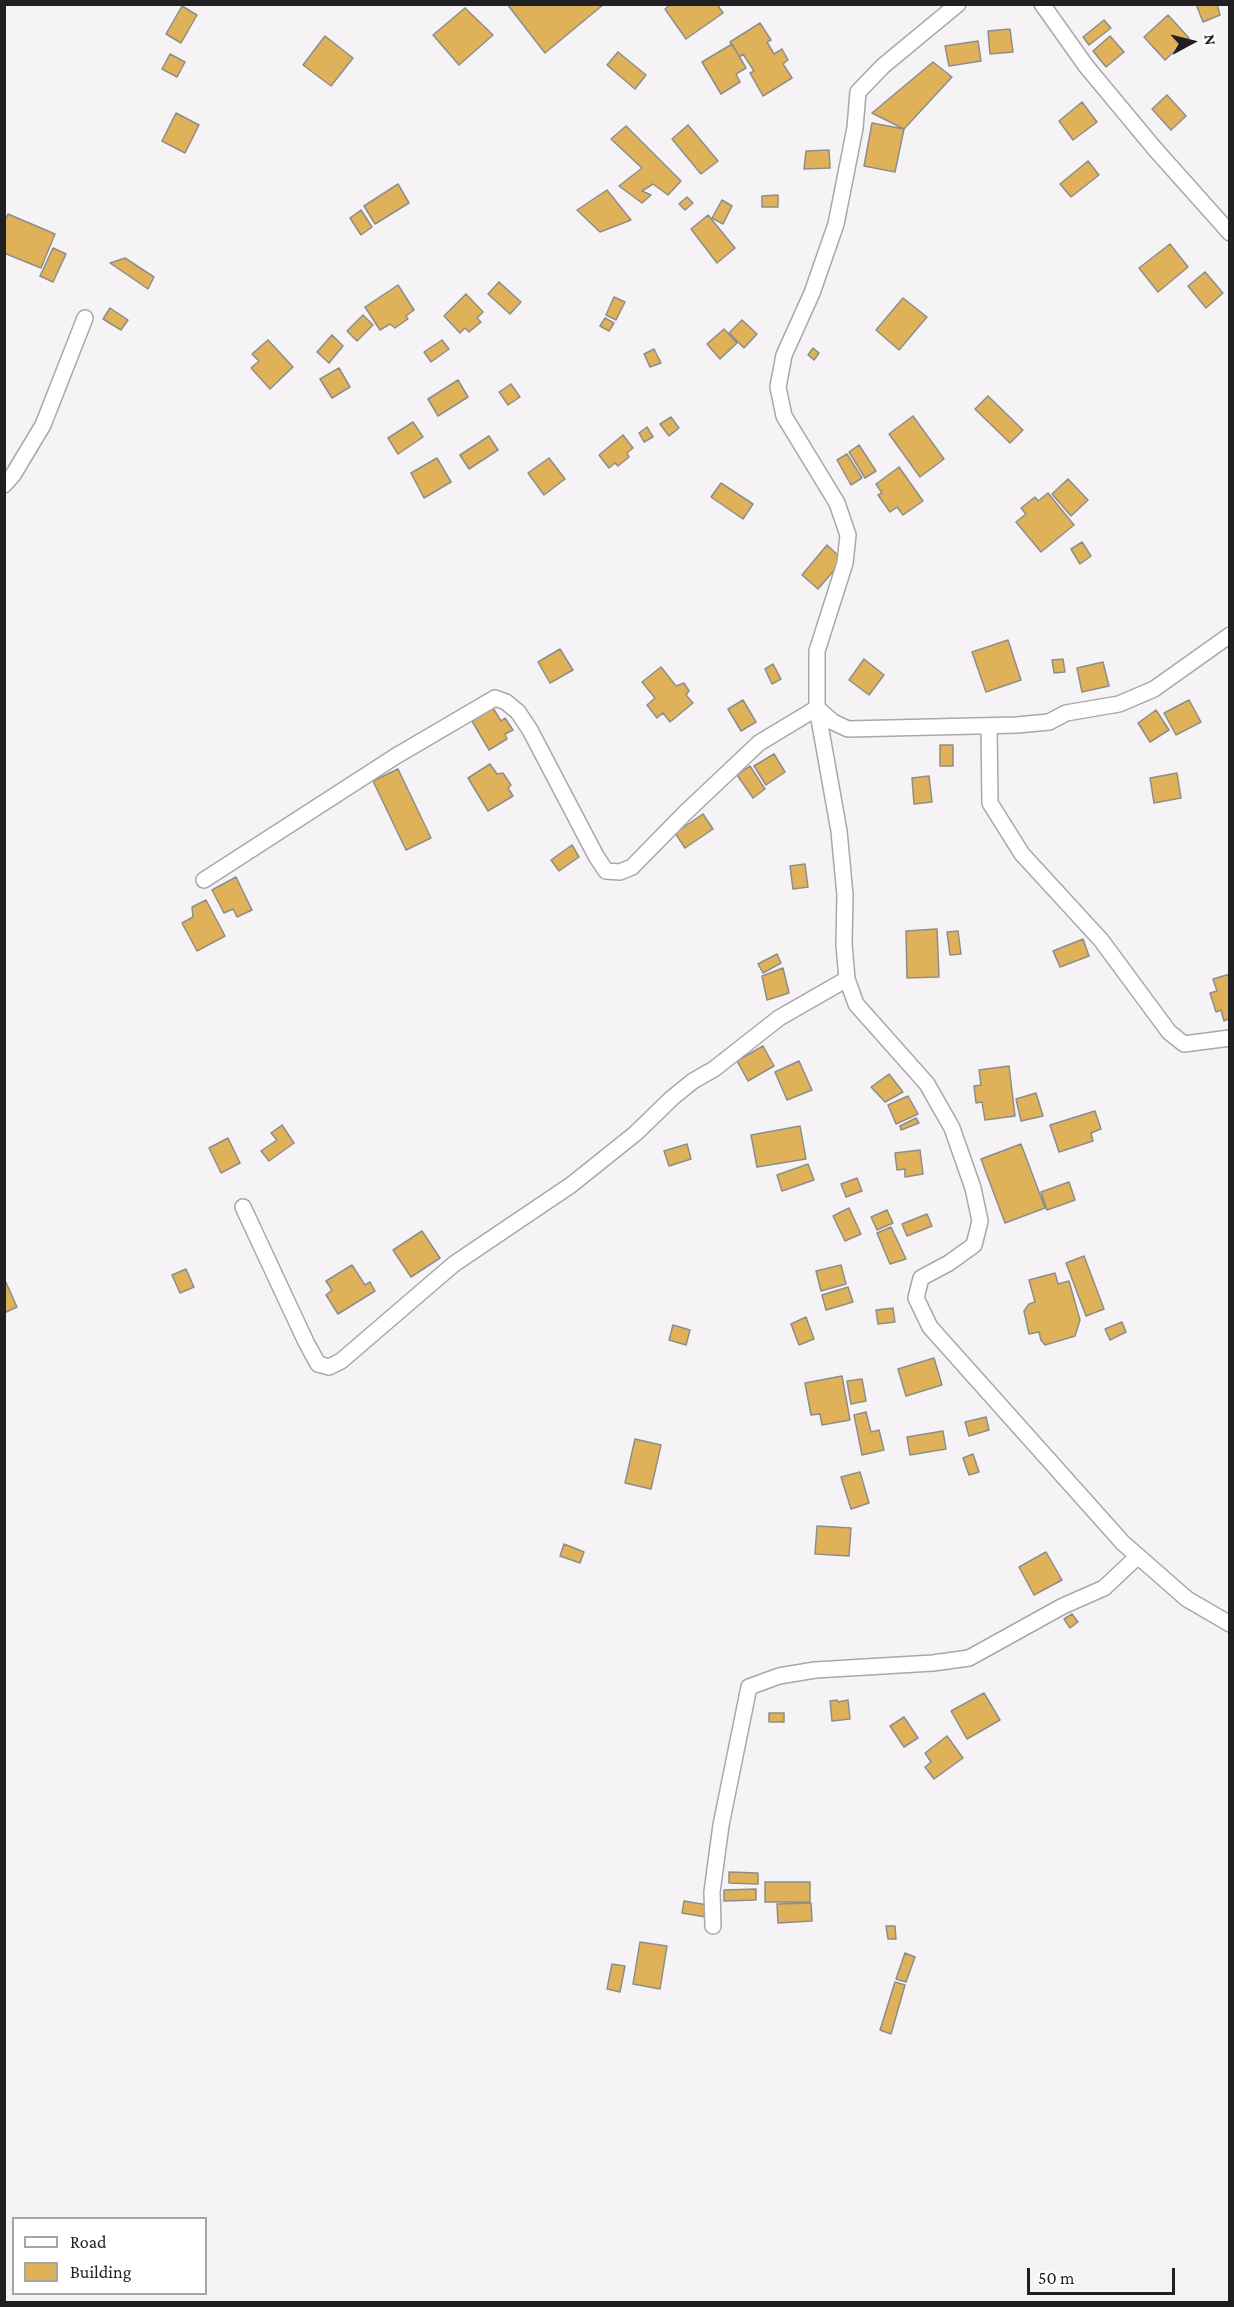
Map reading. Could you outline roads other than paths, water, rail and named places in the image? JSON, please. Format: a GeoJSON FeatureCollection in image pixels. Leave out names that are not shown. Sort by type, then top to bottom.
{"type":"FeatureCollection","features":[{"type":"Feature","properties":{"kind":"street"},"geometry":{"type":"LineString","coordinates":[[958,4],[883,66],[858,92],[855,128],[836,224],[812,293],[784,355],[778,387],[784,416],[837,503],[848,535],[845,563],[817,651],[817,708],[840,842],[845,895],[846,979],[856,1004],[927,1084],[952,1128],[974,1188],[980,1221],[974,1245],[949,1263],[921,1278],[916,1298],[930,1327],[1123,1543],[1187,1599],[1230,1624]]}},
{"type":"Feature","properties":{"kind":"street"},"geometry":{"type":"LineString","coordinates":[[1042,4],[1086,66],[1155,149],[1230,233]]}},
{"type":"Feature","properties":{"kind":"street"},"geometry":{"type":"LineString","coordinates":[[4,485],[13,475],[43,425],[85,318]]}},
{"type":"Feature","properties":{"kind":"street"},"geometry":{"type":"LineString","coordinates":[[817,708],[833,722],[848,729],[989,726],[1048,722],[1066,713],[1119,704],[1154,689],[1230,635]]}},
{"type":"Feature","properties":{"kind":"street"},"geometry":{"type":"LineString","coordinates":[[204,880],[396,756],[495,698],[506,702],[518,712],[530,730],[606,871],[620,872],[632,867],[759,743],[817,708]]}},
{"type":"Feature","properties":{"kind":"street"},"geometry":{"type":"LineString","coordinates":[[989,726],[990,803],[1022,854],[1101,940],[1169,1032],[1184,1044],[1230,1038]]}},
{"type":"Feature","properties":{"kind":"street"},"geometry":{"type":"LineString","coordinates":[[243,1208],[306,1342],[318,1364],[328,1367],[341,1361],[454,1264],[571,1185],[636,1133],[672,1098],[714,1069],[748,1040],[779,1018],[846,979]]}},
{"type":"Feature","properties":{"kind":"street"},"geometry":{"type":"LineString","coordinates":[[712,1926],[712,1892],[721,1825],[749,1688],[779,1676],[815,1670],[933,1663],[969,1658],[1063,1606],[1104,1588],[1138,1556]]}}]}
